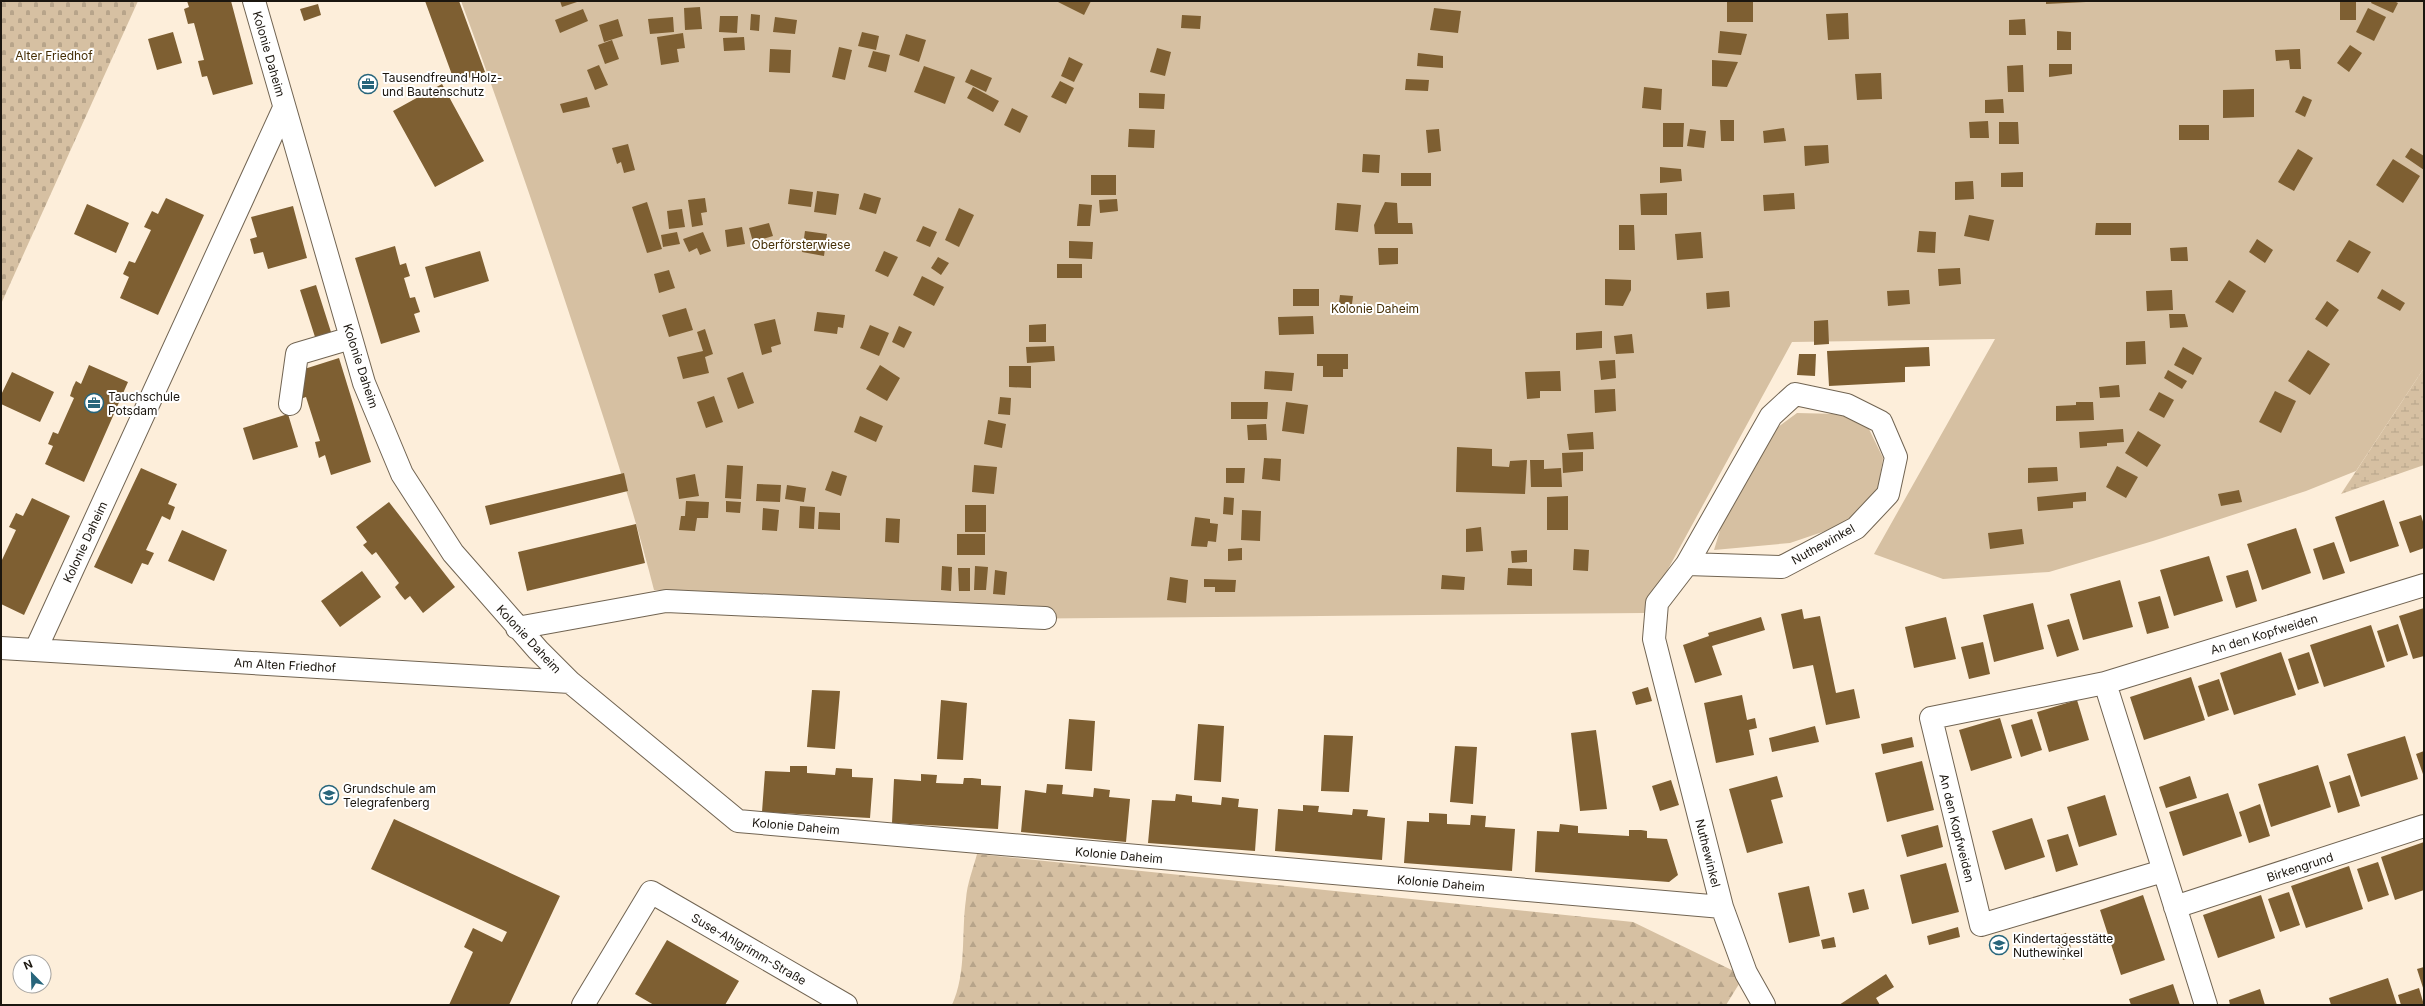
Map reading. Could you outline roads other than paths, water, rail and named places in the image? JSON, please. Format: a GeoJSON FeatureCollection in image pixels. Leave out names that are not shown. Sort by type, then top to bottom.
{"type":"FeatureCollection","features":[{"type":"Feature","properties":{"kind":"street","name":"Kolonie Daheim"},"geometry":{"type":"LineString","coordinates":[[254,1],[364,382],[402,474],[453,553],[517,628],[570,682],[738,821],[1722,907]]}},
{"type":"Feature","properties":{"kind":"street","name":"Kolonie Daheim"},"geometry":{"type":"LineString","coordinates":[[36,649],[284,108]]}},
{"type":"Feature","properties":{"kind":"street"},"geometry":{"type":"LineString","coordinates":[[290,404],[297,354],[351,338]]}},
{"type":"Feature","properties":{"kind":"street","name":"Nuthewinkel"},"geometry":{"type":"LineString","coordinates":[[1687,564],[1782,567],[1856,528],[1888,494],[1896,457],[1880,422],[1847,404],[1795,394],[1771,416],[1687,564],[1657,603],[1654,639],[1722,907],[1746,972],[1764,1005]]}},
{"type":"Feature","properties":{"kind":"street","name":"An den Kopfweiden"},"geometry":{"type":"LineString","coordinates":[[2164,871],[1981,925],[1931,718],[2104,683],[2424,585]]}},
{"type":"Feature","properties":{"kind":"street"},"geometry":{"type":"LineString","coordinates":[[517,628],[666,601],[1045,618]]}},
{"type":"Feature","properties":{"kind":"street","name":"Am Alten Friedhof"},"geometry":{"type":"LineString","coordinates":[[1,648],[570,682]]}},
{"type":"Feature","properties":{"kind":"street"},"geometry":{"type":"LineString","coordinates":[[2104,683],[2206,1005]]}},
{"type":"Feature","properties":{"kind":"street","name":"Birkengrund"},"geometry":{"type":"LineString","coordinates":[[2175,907],[2424,826]]}},
{"type":"Feature","properties":{"kind":"street","name":"Suse-Ahlgrimm-Straße"},"geometry":{"type":"LineString","coordinates":[[583,1005],[651,892],[846,1005]]}},
{"type":"Feature","properties":{"kind":"place","name":"Tausendfreund Holz- und Bautenschutz"},"geometry":{"type":"Point","coordinates":[368,84]}},
{"type":"Feature","properties":{"kind":"place","name":"Tauchschule Potsdam"},"geometry":{"type":"Point","coordinates":[94,403]}},
{"type":"Feature","properties":{"kind":"place","name":"Grundschule am Telegrafenberg"},"geometry":{"type":"Point","coordinates":[329,795]}},
{"type":"Feature","properties":{"kind":"place","name":"Kindertagesstätte Nuthewinkel"},"geometry":{"type":"Point","coordinates":[1999,945]}},
{"type":"Feature","properties":{"kind":"park label","name":"Alter Friedhof"},"geometry":{"type":"Point","coordinates":[54,55]}},
{"type":"Feature","properties":{"kind":"park label","name":"Oberförsterwiese"},"geometry":{"type":"Point","coordinates":[801,244]}}]}
